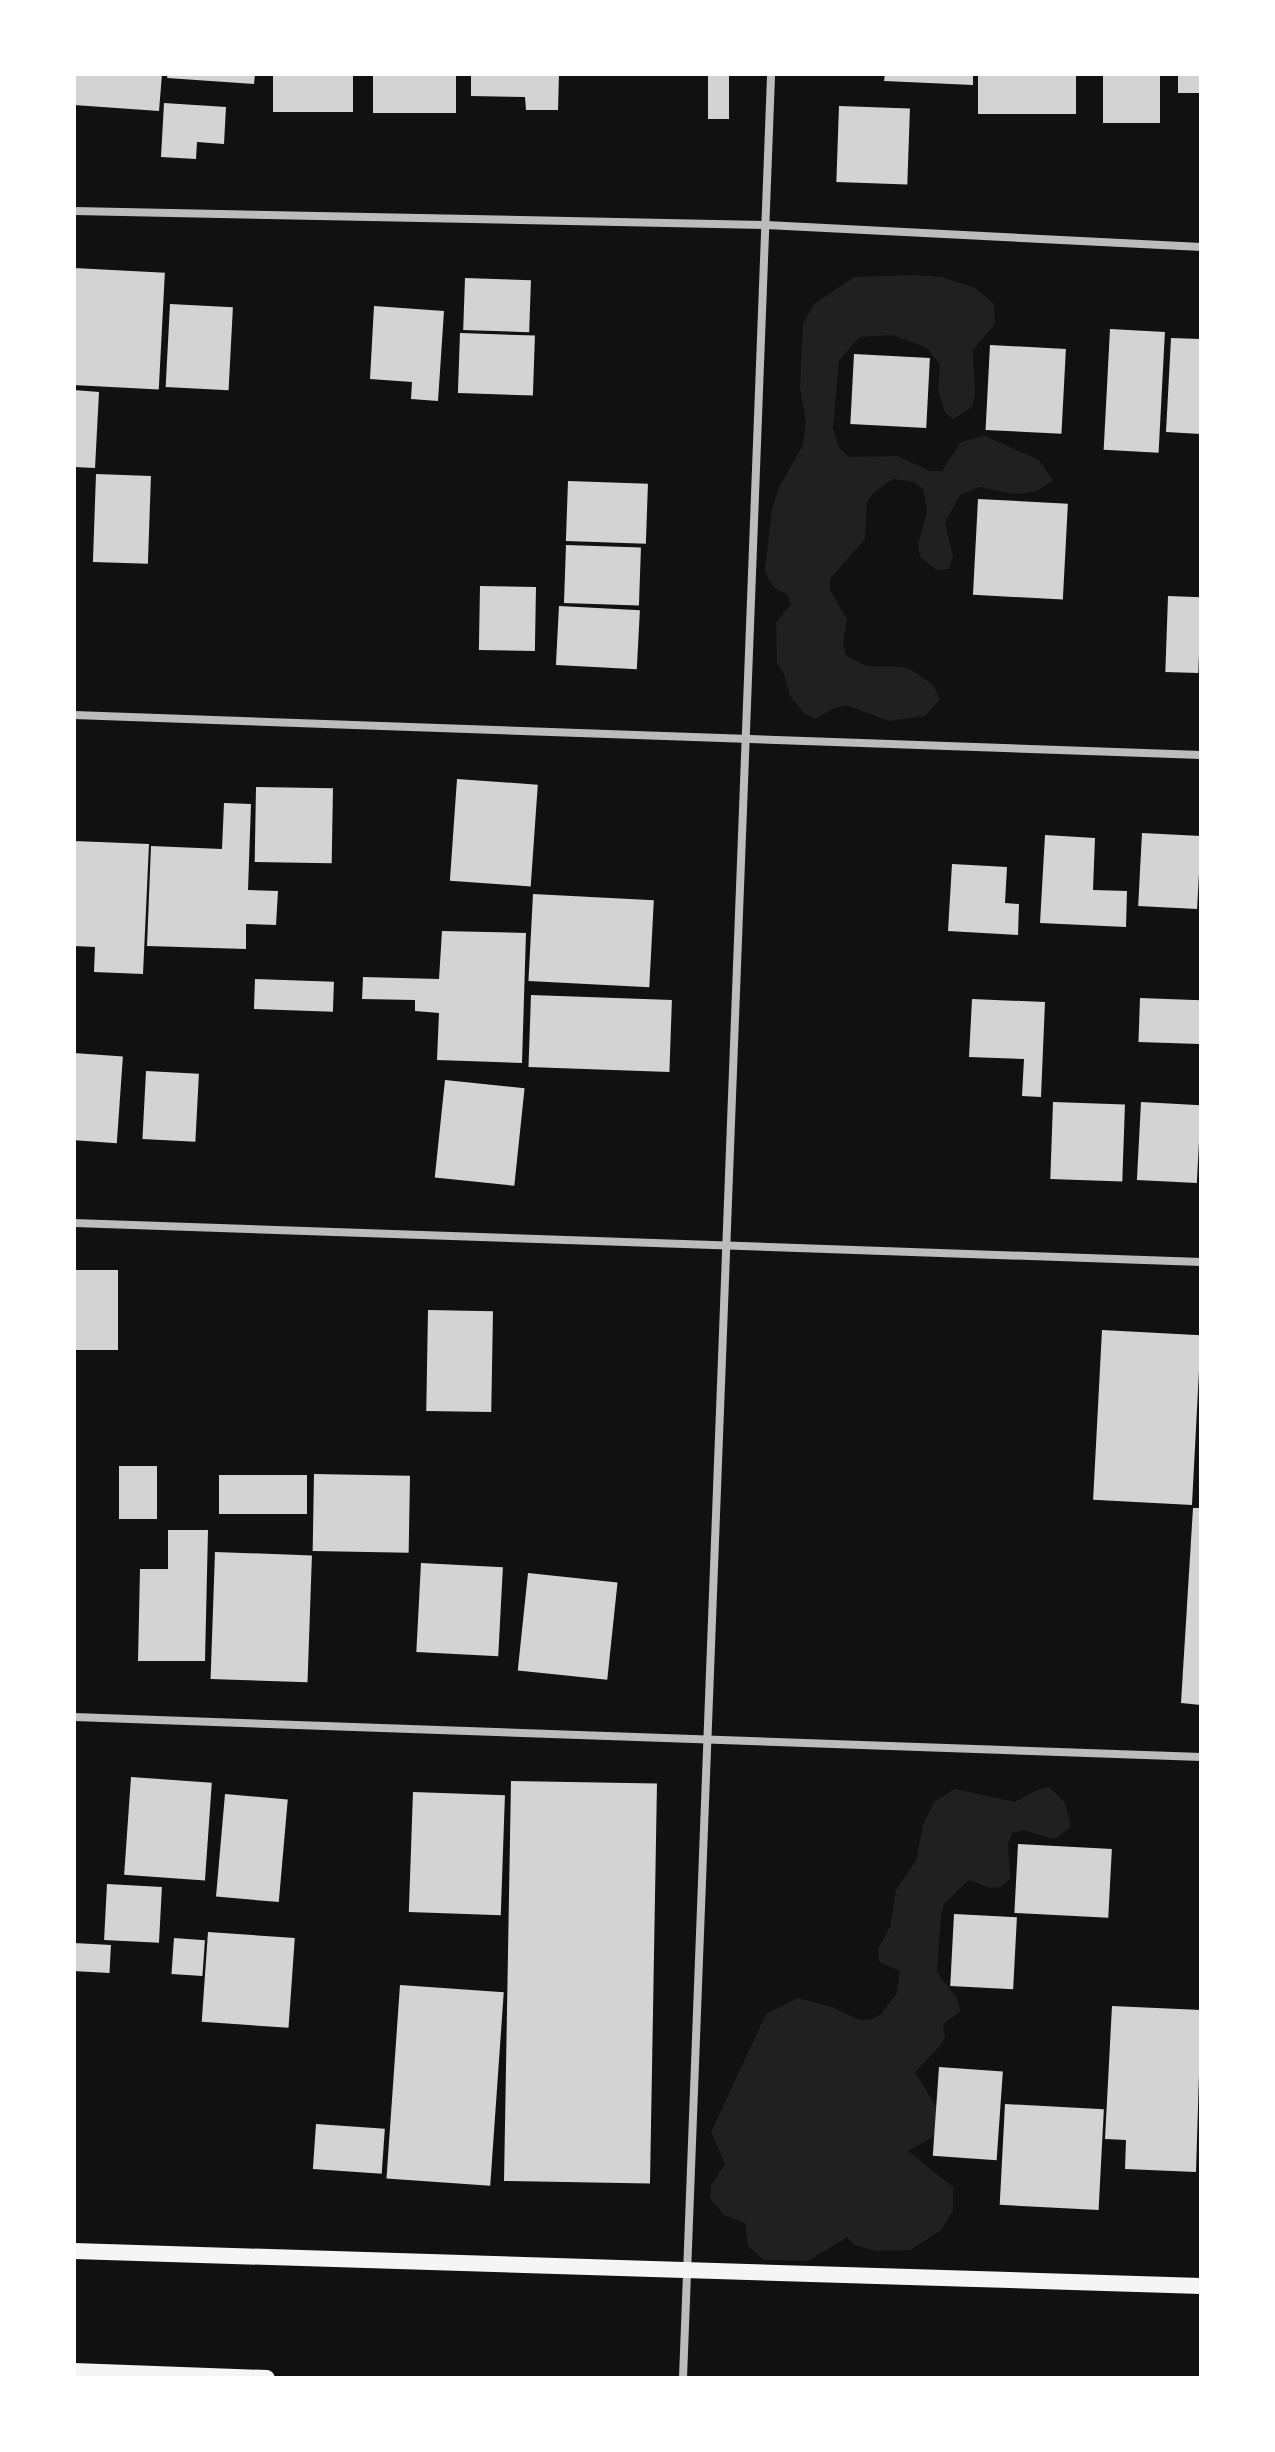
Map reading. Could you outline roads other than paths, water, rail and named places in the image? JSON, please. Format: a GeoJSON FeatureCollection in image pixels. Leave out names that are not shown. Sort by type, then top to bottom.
{"type":"FeatureCollection","features":[{"type":"Feature","properties":{"kind":"main road"},"geometry":{"type":"LineString","coordinates":[[74,2251],[1201,2286]]}},
{"type":"Feature","properties":{"kind":"main road"},"geometry":{"type":"LineString","coordinates":[[74,2371],[267,2378]]}},
{"type":"Feature","properties":{"kind":"street"},"geometry":{"type":"LineString","coordinates":[[683,2378],[771,74]]}},
{"type":"Feature","properties":{"kind":"street"},"geometry":{"type":"LineString","coordinates":[[74,211],[766,225],[1201,247]]}},
{"type":"Feature","properties":{"kind":"street"},"geometry":{"type":"LineString","coordinates":[[74,715],[1201,755]]}},
{"type":"Feature","properties":{"kind":"street"},"geometry":{"type":"LineString","coordinates":[[74,1223],[1201,1262]]}},
{"type":"Feature","properties":{"kind":"street"},"geometry":{"type":"LineString","coordinates":[[74,1717],[1201,1757]]}}]}
